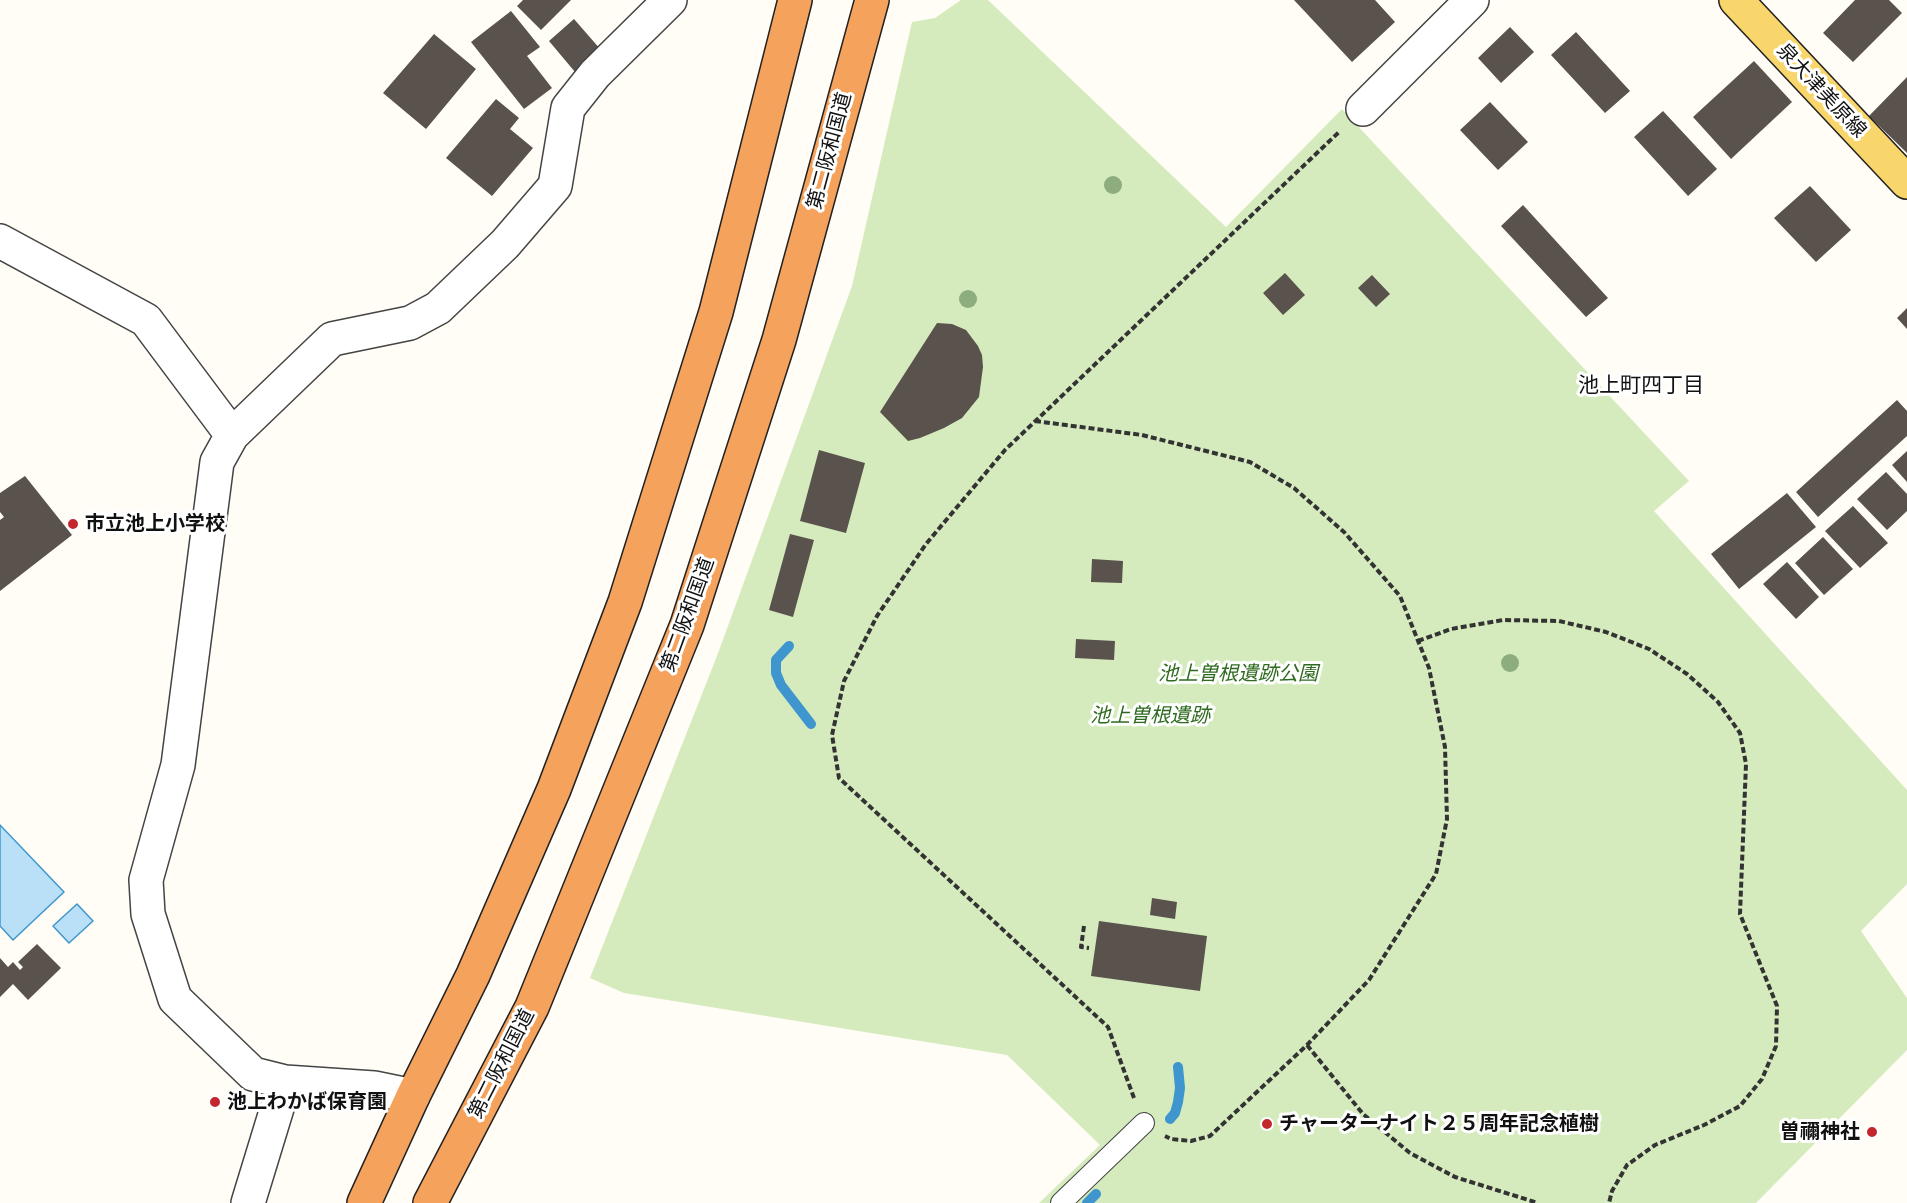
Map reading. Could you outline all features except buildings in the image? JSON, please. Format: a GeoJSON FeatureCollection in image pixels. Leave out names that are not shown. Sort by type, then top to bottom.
{"type":"FeatureCollection","features":[{"type":"Feature","properties":{"kind":"highway"},"geometry":{"type":"LineString","coordinates":[[364,1203],[413,1096],[473,975],[549,800],[625,602],[716,312],[795,0]]}},
{"type":"Feature","properties":{"kind":"highway","name":"第二阪和国道"},"geometry":{"type":"LineString","coordinates":[[430,1203],[532,1007],[687,625],[778,340],[872,0]]}},
{"type":"Feature","properties":{"kind":"main road","name":"泉大津美原線"},"geometry":{"type":"LineString","coordinates":[[1736,0],[1907,182]]}},
{"type":"Feature","properties":{"kind":"street"},"geometry":{"type":"LineString","coordinates":[[413,1096],[374,1088],[285,1082],[253,1074],[176,999],[148,914],[146,880],[178,765],[217,462],[232,435],[332,339],[410,323],[438,308],[505,244],[555,186],[568,108],[595,74],[670,0]]}},
{"type":"Feature","properties":{"kind":"street"},"geometry":{"type":"LineString","coordinates":[[1363,109],[1472,0]]}},
{"type":"Feature","properties":{"kind":"street"},"geometry":{"type":"LineString","coordinates":[[0,241],[146,320],[232,435]]}},
{"type":"Feature","properties":{"kind":"street"},"geometry":{"type":"LineString","coordinates":[[248,1203],[285,1082]]}},
{"type":"Feature","properties":{"kind":"lane"},"geometry":{"type":"LineString","coordinates":[[1060,1203],[1144,1123]]}},
{"type":"Feature","properties":{"kind":"path"},"geometry":{"type":"LineString","coordinates":[[1035,422],[1142,435],[1250,462],[1294,488],[1344,532],[1400,596],[1429,668],[1444,747],[1447,819],[1436,874],[1369,980],[1307,1045],[1210,1136],[1191,1141],[1171,1139],[1144,1123],[1108,1027],[839,778],[832,735],[844,681],[877,616],[926,544],[1005,450],[1363,109]]}},
{"type":"Feature","properties":{"kind":"path"},"geometry":{"type":"LineString","coordinates":[[1418,641],[1451,630],[1503,620],[1559,621],[1606,632],[1649,649],[1687,674],[1718,702],[1740,734],[1746,764],[1740,915],[1777,1006],[1776,1046],[1762,1079],[1740,1106],[1704,1125],[1655,1145],[1626,1164],[1612,1191],[1609,1203]]}},
{"type":"Feature","properties":{"kind":"path"},"geometry":{"type":"LineString","coordinates":[[1084,926],[1081,947],[1089,948]]}},
{"type":"Feature","properties":{"kind":"path"},"geometry":{"type":"LineString","coordinates":[[1307,1045],[1363,1114],[1410,1153],[1455,1178],[1538,1203]]}},
{"type":"Feature","properties":{"kind":"green space","name":"池上曽根遺跡公園"},"geometry":{"type":"Polygon","coordinates":[[[961,0],[988,0],[1226,227],[1342,109],[1689,481],[1654,511],[1907,790],[1907,884],[1861,931],[1907,998],[1907,1050],[1756,1203],[1039,1203],[1100,1145],[1007,1055],[624,993],[590,978],[717,656],[852,286],[912,22],[935,18],[961,0]]]}},
{"type":"Feature","properties":{"kind":"water"},"geometry":{"type":"Polygon","coordinates":[[[0,825],[64,892],[13,940],[0,926],[0,825]]]}},
{"type":"Feature","properties":{"kind":"water"},"geometry":{"type":"Polygon","coordinates":[[[77,904],[93,921],[69,943],[53,926],[77,904]]]}},
{"type":"Feature","properties":{"kind":"waterway"},"geometry":{"type":"LineString","coordinates":[[789,646],[776,660],[776,673],[781,685],[811,724]]}},
{"type":"Feature","properties":{"kind":"waterway"},"geometry":{"type":"LineString","coordinates":[[1170,1119],[1175,1113],[1178,1102],[1180,1088],[1178,1067]]}},
{"type":"Feature","properties":{"kind":"waterway"},"geometry":{"type":"LineString","coordinates":[[1087,1203],[1096,1194]]}},
{"type":"Feature","properties":{"kind":"place","name":"市立池上小学校"},"geometry":{"type":"Point","coordinates":[73,524]}},
{"type":"Feature","properties":{"kind":"place","name":"池上わかば保育園"},"geometry":{"type":"Point","coordinates":[215,1102]}},
{"type":"Feature","properties":{"kind":"place","name":"チャーターナイト２５周年記念植樹"},"geometry":{"type":"Point","coordinates":[1267,1124]}},
{"type":"Feature","properties":{"kind":"place","name":"曽禰神社"},"geometry":{"type":"Point","coordinates":[1872,1132]}},
{"type":"Feature","properties":{"kind":"district","name":"池上町四丁目"},"geometry":{"type":"Point","coordinates":[1641,386]}},
{"type":"Feature","properties":{"kind":"park label","name":"池上曽根遺跡"},"geometry":{"type":"Point","coordinates":[1150,716]}}]}
